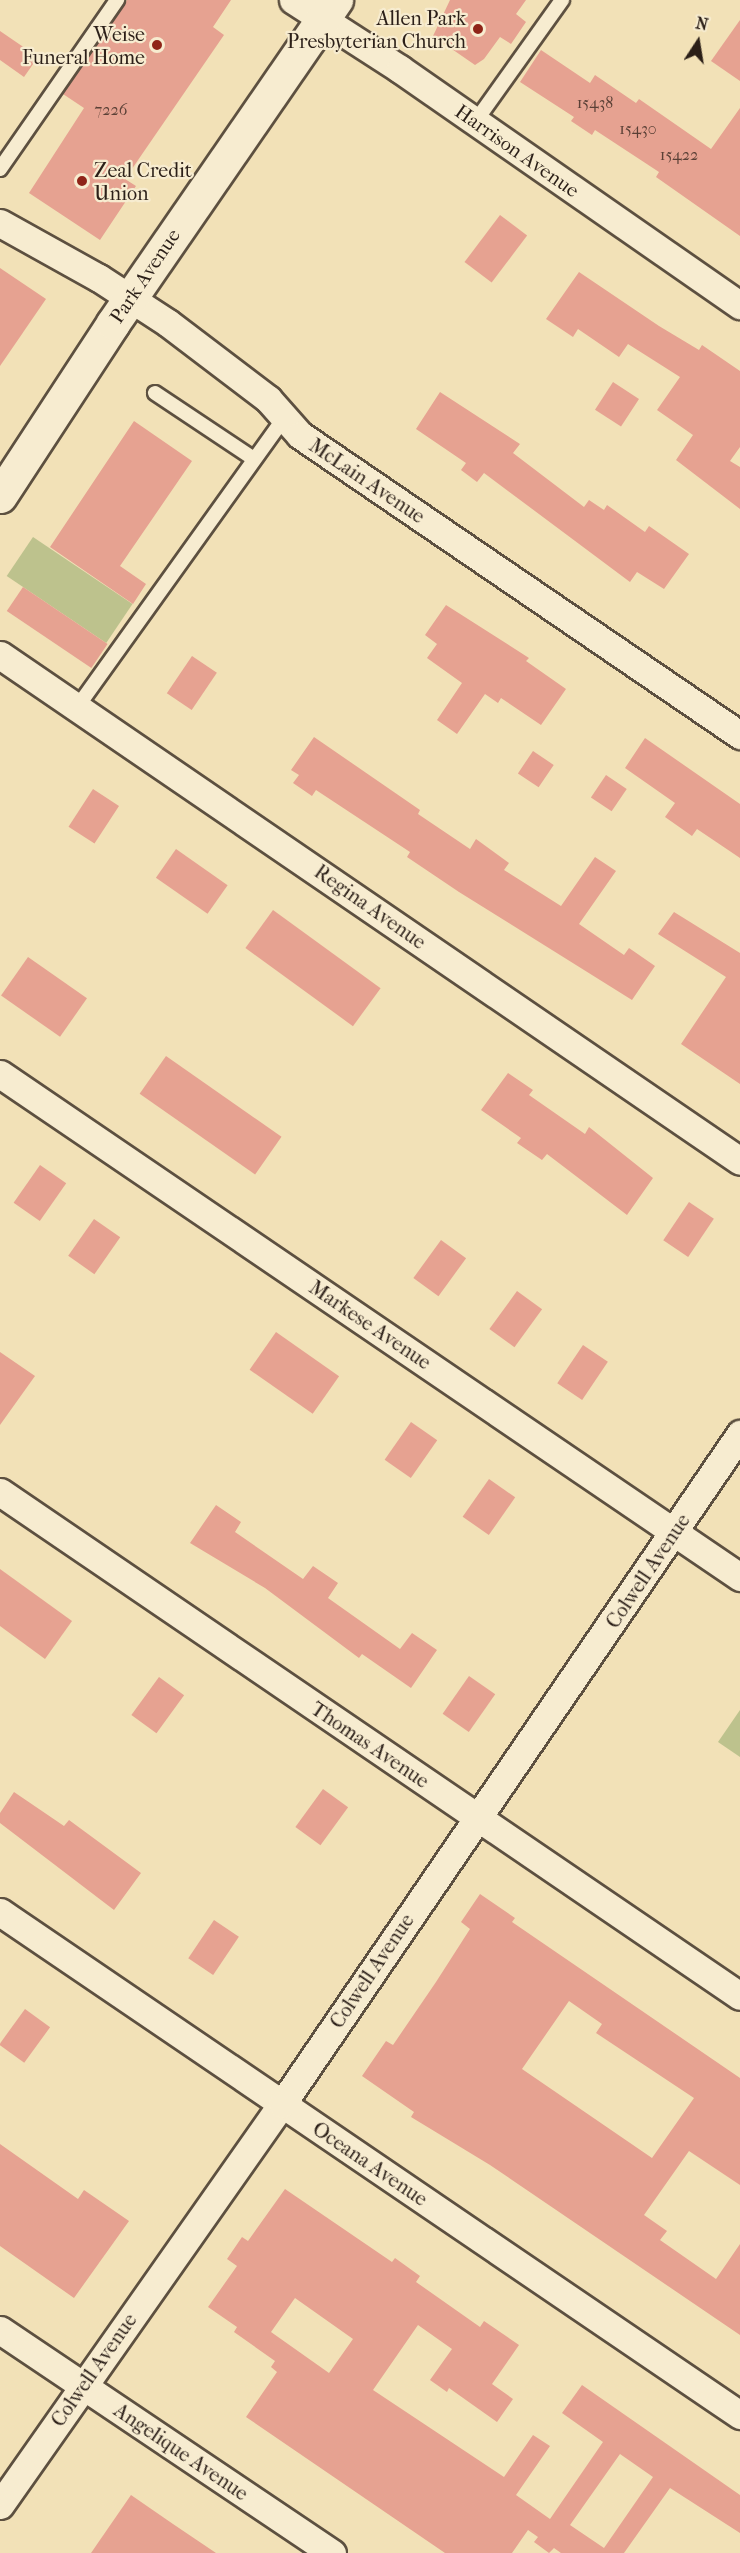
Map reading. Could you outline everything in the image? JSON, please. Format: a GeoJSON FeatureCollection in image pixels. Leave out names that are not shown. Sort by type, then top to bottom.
{"type":"FeatureCollection","features":[{"type":"Feature","properties":{"kind":"street","name":"Harrison Avenue"},"geometry":{"type":"LineString","coordinates":[[292,0],[329,10],[475,122],[740,305]]}},
{"type":"Feature","properties":{"kind":"street","name":"Park Avenue"},"geometry":{"type":"LineString","coordinates":[[0,496],[130,299],[329,10]]}},
{"type":"Feature","properties":{"kind":"street","name":"McLain Avenue"},"geometry":{"type":"LineString","coordinates":[[0,223],[130,299],[268,399],[300,435],[740,735]]}},
{"type":"Feature","properties":{"kind":"street","name":"Regina Avenue"},"geometry":{"type":"LineString","coordinates":[[0,655],[78,706],[740,1161]]}},
{"type":"Feature","properties":{"kind":"street","name":"Markese Avenue"},"geometry":{"type":"LineString","coordinates":[[0,1074],[740,1576]]}},
{"type":"Feature","properties":{"kind":"street","name":"Colwell Avenue"},"geometry":{"type":"LineString","coordinates":[[0,2505],[282,2104],[740,1434]]}},
{"type":"Feature","properties":{"kind":"street","name":"Thomas Avenue"},"geometry":{"type":"LineString","coordinates":[[0,1492],[740,1996]]}},
{"type":"Feature","properties":{"kind":"street","name":"Oceana Avenue"},"geometry":{"type":"LineString","coordinates":[[0,1912],[740,2415]]}},
{"type":"Feature","properties":{"kind":"street","name":"Angelique Avenue"},"geometry":{"type":"LineString","coordinates":[[0,2330],[332,2553]]}},
{"type":"Feature","properties":{"kind":"lane"},"geometry":{"type":"LineString","coordinates":[[0,169],[117,0]]}},
{"type":"Feature","properties":{"kind":"lane"},"geometry":{"type":"LineString","coordinates":[[475,122],[562,0]]}},
{"type":"Feature","properties":{"kind":"lane"},"geometry":{"type":"LineString","coordinates":[[155,393],[254,459]]}},
{"type":"Feature","properties":{"kind":"lane"},"geometry":{"type":"LineString","coordinates":[[78,706],[284,418]]}},
{"type":"Feature","properties":{"kind":"green space"},"geometry":{"type":"Polygon","coordinates":[[[33,537],[132,604],[106,643],[7,576],[33,537]]]}},
{"type":"Feature","properties":{"kind":"green space"},"geometry":{"type":"Polygon","coordinates":[[[740,1710],[740,1757],[718,1742],[740,1710]]]}},
{"type":"Feature","properties":{"kind":"building"},"geometry":{"type":"Polygon","coordinates":[[[127,0],[231,0],[213,27],[224,35],[125,179],[136,186],[100,240],[29,193],[84,108],[63,94],[127,0]]]}},
{"type":"Feature","properties":{"kind":"building","name":"Allen Park Presbyterian Church"},"geometry":{"type":"Polygon","coordinates":[[[450,0],[526,0],[516,14],[526,22],[511,44],[500,37],[484,59],[475,65],[433,36],[450,0]]]}},
{"type":"Feature","properties":{"kind":"building"},"geometry":{"type":"Polygon","coordinates":[[[740,20],[740,81],[711,61],[740,20]]]}},
{"type":"Feature","properties":{"kind":"building"},"geometry":{"type":"Polygon","coordinates":[[[0,31],[38,57],[24,77],[0,60],[0,31]]]}},
{"type":"Feature","properties":{"kind":"building"},"geometry":{"type":"Polygon","coordinates":[[[541,50],[590,83],[595,75],[636,103],[639,99],[711,149],[740,108],[740,236],[656,177],[659,172],[595,130],[592,135],[571,121],[574,117],[520,82],[541,50]]]}},
{"type":"Feature","properties":{"kind":"building"},"geometry":{"type":"Polygon","coordinates":[[[500,215],[527,235],[492,283],[464,262],[500,215]]]}},
{"type":"Feature","properties":{"kind":"building"},"geometry":{"type":"Polygon","coordinates":[[[0,268],[46,299],[0,366],[0,268]]]}},
{"type":"Feature","properties":{"kind":"building"},"geometry":{"type":"Polygon","coordinates":[[[579,272],[659,326],[699,350],[702,345],[740,371],[740,447],[730,461],[740,467],[740,509],[676,460],[693,435],[657,410],[680,377],[628,344],[619,357],[578,329],[573,337],[546,319],[579,272]]]}},
{"type":"Feature","properties":{"kind":"building"},"geometry":{"type":"Polygon","coordinates":[[[613,382],[639,399],[621,427],[595,410],[613,382]]]}},
{"type":"Feature","properties":{"kind":"building"},"geometry":{"type":"Polygon","coordinates":[[[440,392],[520,444],[513,453],[584,507],[589,500],[604,510],[607,505],[645,532],[649,526],[689,554],[664,589],[637,572],[630,582],[484,473],[477,482],[461,470],[466,463],[416,429],[440,392]]]}},
{"type":"Feature","properties":{"kind":"building"},"geometry":{"type":"Polygon","coordinates":[[[134,421],[192,461],[120,566],[146,584],[133,604],[50,547],[134,421]]]}},
{"type":"Feature","properties":{"kind":"building"},"geometry":{"type":"Polygon","coordinates":[[[23,587],[108,644],[91,668],[7,611],[23,587]]]}},
{"type":"Feature","properties":{"kind":"building"},"geometry":{"type":"Polygon","coordinates":[[[446,605],[529,658],[526,661],[566,689],[541,725],[501,698],[498,703],[485,694],[457,734],[437,720],[462,683],[427,658],[437,644],[425,635],[446,605]]]}},
{"type":"Feature","properties":{"kind":"building"},"geometry":{"type":"Polygon","coordinates":[[[192,656],[217,673],[192,710],[167,693],[192,656]]]}},
{"type":"Feature","properties":{"kind":"building"},"geometry":{"type":"Polygon","coordinates":[[[314,737],[420,810],[418,814],[470,849],[476,839],[509,863],[504,870],[561,906],[595,857],[616,871],[579,924],[624,955],[629,948],[655,966],[632,1000],[459,892],[407,857],[410,852],[316,790],[312,796],[293,783],[299,775],[291,770],[314,737]]]}},
{"type":"Feature","properties":{"kind":"building"},"geometry":{"type":"Polygon","coordinates":[[[645,738],[740,804],[740,858],[697,829],[692,836],[665,817],[675,803],[625,768],[645,738]]]}},
{"type":"Feature","properties":{"kind":"building"},"geometry":{"type":"Polygon","coordinates":[[[533,751],[554,765],[539,787],[518,773],[533,751]]]}},
{"type":"Feature","properties":{"kind":"building"},"geometry":{"type":"Polygon","coordinates":[[[606,775],[627,789],[612,811],[591,797],[606,775]]]}},
{"type":"Feature","properties":{"kind":"building"},"geometry":{"type":"Polygon","coordinates":[[[93,789],[119,806],[94,844],[68,827],[93,789]]]}},
{"type":"Feature","properties":{"kind":"building"},"geometry":{"type":"Polygon","coordinates":[[[176,849],[228,885],[208,914],[156,878],[176,849]]]}},
{"type":"Feature","properties":{"kind":"building"},"geometry":{"type":"Polygon","coordinates":[[[273,910],[381,988],[353,1026],[245,948],[273,910]]]}},
{"type":"Feature","properties":{"kind":"building"},"geometry":{"type":"Polygon","coordinates":[[[674,912],[740,953],[740,1084],[681,1044],[726,977],[658,934],[674,912]]]}},
{"type":"Feature","properties":{"kind":"building"},"geometry":{"type":"Polygon","coordinates":[[[28,957],[87,998],[60,1037],[1,996],[28,957]]]}},
{"type":"Feature","properties":{"kind":"building"},"geometry":{"type":"Polygon","coordinates":[[[166,1056],[282,1137],[255,1175],[140,1094],[166,1056]]]}},
{"type":"Feature","properties":{"kind":"building"},"geometry":{"type":"Polygon","coordinates":[[[508,1073],[533,1090],[529,1095],[585,1134],[589,1127],[653,1178],[627,1215],[547,1154],[542,1160],[517,1143],[521,1138],[481,1110],[508,1073]]]}},
{"type":"Feature","properties":{"kind":"building"},"geometry":{"type":"Polygon","coordinates":[[[40,1165],[66,1183],[40,1221],[14,1203],[40,1165]]]}},
{"type":"Feature","properties":{"kind":"building"},"geometry":{"type":"Polygon","coordinates":[[[689,1202],[714,1219],[688,1257],[663,1240],[689,1202]]]}},
{"type":"Feature","properties":{"kind":"building"},"geometry":{"type":"Polygon","coordinates":[[[94,1219],[120,1237],[94,1274],[68,1256],[94,1219]]]}},
{"type":"Feature","properties":{"kind":"building"},"geometry":{"type":"Polygon","coordinates":[[[441,1240],[466,1258],[438,1296],[413,1278],[441,1240]]]}},
{"type":"Feature","properties":{"kind":"building"},"geometry":{"type":"Polygon","coordinates":[[[517,1291],[542,1309],[514,1347],[489,1329],[517,1291]]]}},
{"type":"Feature","properties":{"kind":"building"},"geometry":{"type":"Polygon","coordinates":[[[276,1332],[339,1376],[313,1414],[250,1370],[276,1332]]]}},
{"type":"Feature","properties":{"kind":"building"},"geometry":{"type":"Polygon","coordinates":[[[583,1345],[608,1362],[582,1400],[557,1383],[583,1345]]]}},
{"type":"Feature","properties":{"kind":"building"},"geometry":{"type":"Polygon","coordinates":[[[0,1352],[35,1376],[0,1425],[0,1352]]]}},
{"type":"Feature","properties":{"kind":"building"},"geometry":{"type":"Polygon","coordinates":[[[411,1422],[437,1440],[411,1478],[385,1460],[411,1422]]]}},
{"type":"Feature","properties":{"kind":"building"},"geometry":{"type":"Polygon","coordinates":[[[489,1479],[515,1497],[489,1535],[463,1517],[489,1479]]]}},
{"type":"Feature","properties":{"kind":"building"},"geometry":{"type":"Polygon","coordinates":[[[216,1505],[241,1522],[235,1532],[303,1579],[313,1566],[338,1583],[328,1598],[400,1649],[412,1633],[437,1650],[411,1688],[362,1654],[359,1658],[265,1588],[190,1543],[216,1505]]]}},
{"type":"Feature","properties":{"kind":"building"},"geometry":{"type":"Polygon","coordinates":[[[0,1569],[72,1621],[45,1659],[0,1626],[0,1569]]]}},
{"type":"Feature","properties":{"kind":"building"},"geometry":{"type":"Polygon","coordinates":[[[469,1676],[495,1694],[469,1732],[443,1714],[469,1676]]]}},
{"type":"Feature","properties":{"kind":"building"},"geometry":{"type":"Polygon","coordinates":[[[159,1677],[184,1695],[156,1733],[131,1715],[159,1677]]]}},
{"type":"Feature","properties":{"kind":"building"},"geometry":{"type":"Polygon","coordinates":[[[323,1789],[348,1807],[320,1845],[295,1827],[323,1789]]]}},
{"type":"Feature","properties":{"kind":"building"},"geometry":{"type":"Polygon","coordinates":[[[14,1792],[64,1826],[69,1820],[141,1873],[114,1910],[0,1823],[0,1813],[14,1792]]]}},
{"type":"Feature","properties":{"kind":"building"},"geometry":{"type":"Polygon","coordinates":[[[480,1894],[515,1918],[512,1922],[740,2078],[740,2185],[689,2151],[644,2215],[667,2231],[660,2240],[716,2279],[740,2244],[740,2335],[490,2165],[411,2117],[414,2112],[362,2076],[386,2041],[393,2045],[436,1982],[470,1929],[461,1922],[480,1894]],[[569,2001],[522,2069],[652,2158],[694,2098],[596,2033],[602,2024],[569,2001]]]}},
{"type":"Feature","properties":{"kind":"building"},"geometry":{"type":"Polygon","coordinates":[[[214,1920],[239,1937],[213,1975],[188,1958],[214,1920]]]}},
{"type":"Feature","properties":{"kind":"building"},"geometry":{"type":"Polygon","coordinates":[[[25,2009],[50,2027],[24,2063],[0,2043],[25,2009]]]}},
{"type":"Feature","properties":{"kind":"building"},"geometry":{"type":"Polygon","coordinates":[[[0,2144],[78,2199],[84,2190],[129,2221],[74,2298],[0,2246],[0,2144]]]}},
{"type":"Feature","properties":{"kind":"building"},"geometry":{"type":"Polygon","coordinates":[[[285,2189],[392,2262],[395,2258],[420,2276],[416,2282],[480,2327],[484,2321],[519,2345],[492,2384],[513,2399],[497,2422],[449,2388],[447,2392],[430,2380],[452,2349],[418,2325],[373,2390],[504,2477],[533,2435],[550,2446],[516,2495],[550,2519],[603,2442],[562,2413],[582,2385],[740,2495],[740,2533],[670,2488],[624,2553],[561,2553],[554,2548],[549,2553],[534,2542],[538,2537],[528,2530],[512,2553],[445,2553],[246,2417],[277,2372],[271,2367],[275,2361],[234,2332],[237,2327],[208,2307],[237,2266],[227,2259],[242,2237],[248,2241],[285,2189]],[[295,2298],[271,2332],[329,2373],[353,2339],[295,2298]],[[620,2454],[570,2525],[604,2548],[653,2477],[620,2454]]]}},
{"type":"Feature","properties":{"kind":"building"},"geometry":{"type":"Polygon","coordinates":[[[131,2495],[173,2524],[216,2553],[91,2553],[131,2495]]]}},
{"type":"Feature","properties":{"kind":"place","name":"Allen Park Presbyterian Church"},"geometry":{"type":"Point","coordinates":[478,29]}},
{"type":"Feature","properties":{"kind":"place","name":"Weise Funeral Home"},"geometry":{"type":"Point","coordinates":[157,45]}},
{"type":"Feature","properties":{"kind":"place","name":"Zeal Credit Union"},"geometry":{"type":"Point","coordinates":[82,181]}}]}
